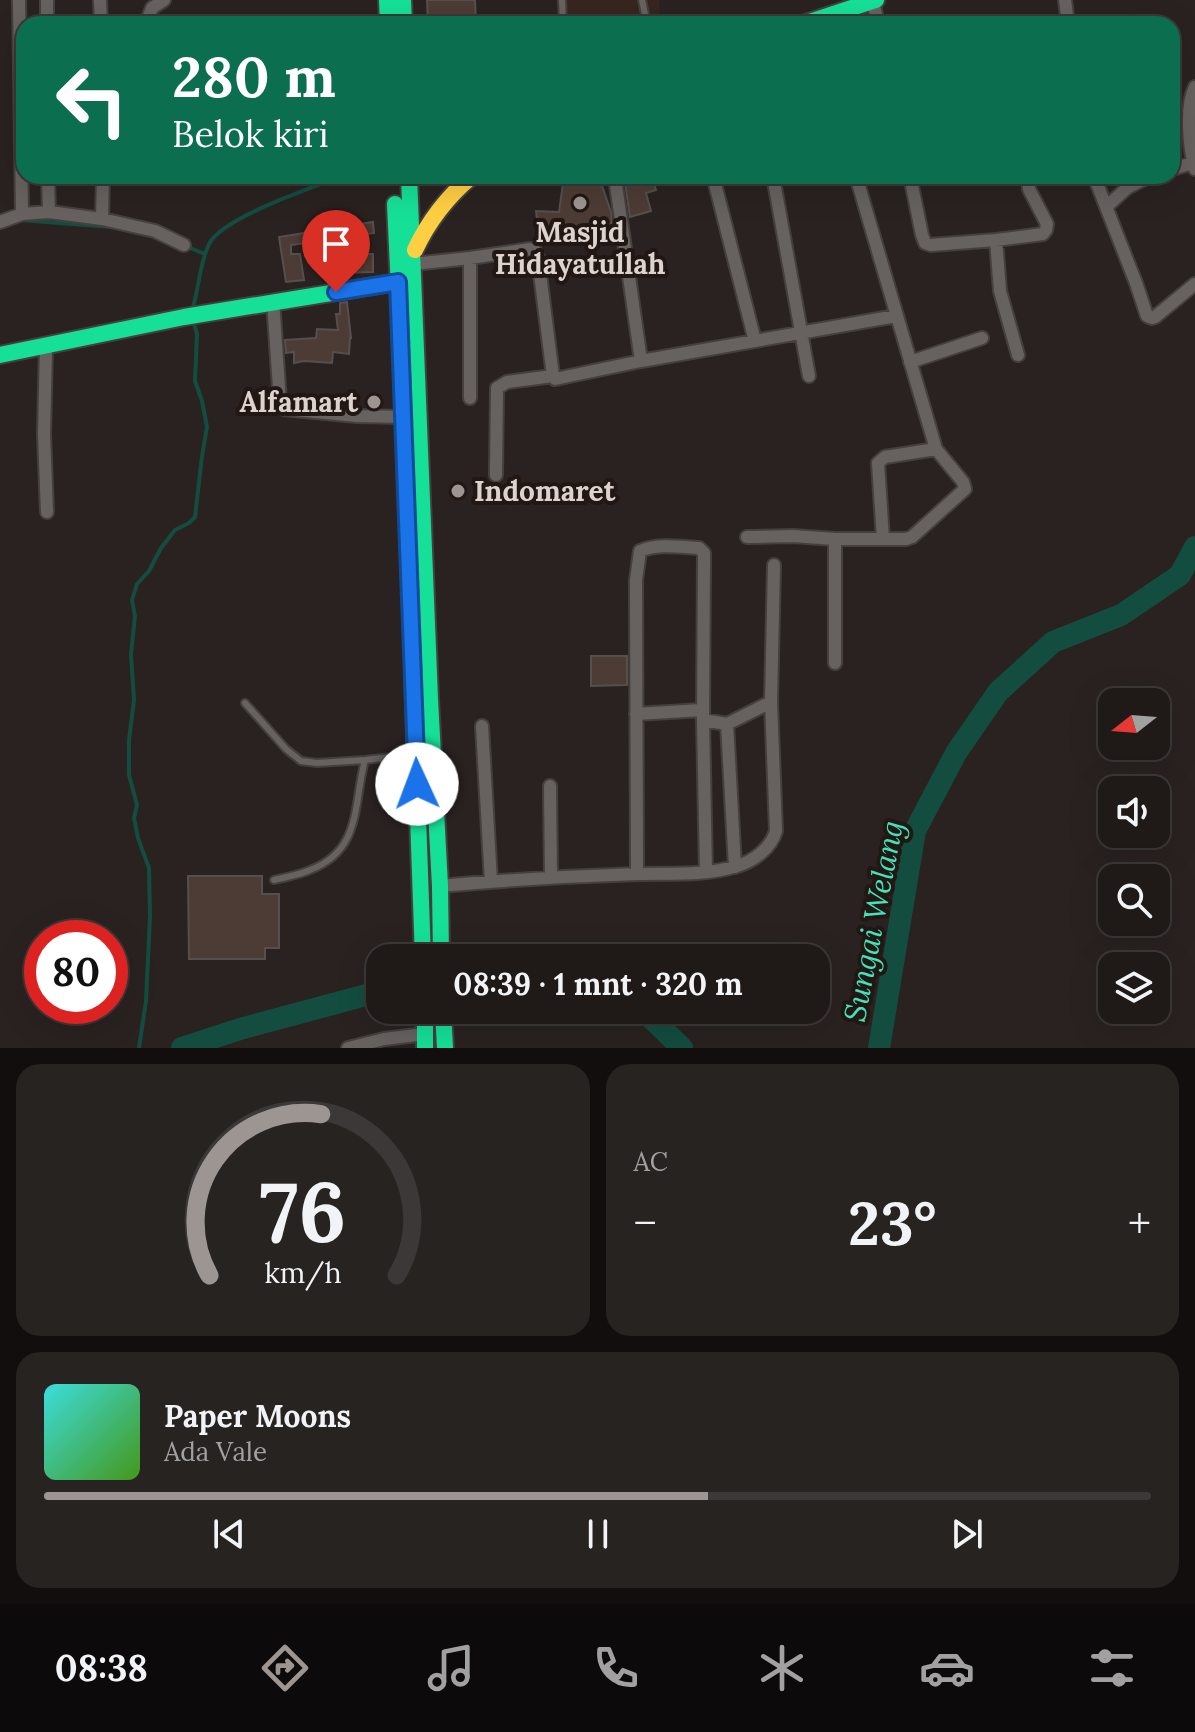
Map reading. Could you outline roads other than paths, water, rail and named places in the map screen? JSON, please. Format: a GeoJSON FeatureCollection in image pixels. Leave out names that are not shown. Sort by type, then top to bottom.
{"type":"FeatureCollection","features":[{"type":"Feature","properties":{"kind":"main road"},"geometry":{"type":"LineString","coordinates":[[828,16],[874,0]]}},
{"type":"Feature","properties":{"kind":"main road"},"geometry":{"type":"LineString","coordinates":[[394,184],[404,417],[424,753],[440,886],[428,944]]}},
{"type":"Feature","properties":{"kind":"main road"},"geometry":{"type":"LineString","coordinates":[[396,216],[408,184]]}},
{"type":"Feature","properties":{"kind":"main road"},"geometry":{"type":"LineString","coordinates":[[409,184],[424,753],[431,935],[435,944]]}},
{"type":"Feature","properties":{"kind":"main road"},"geometry":{"type":"LineString","coordinates":[[413,258],[433,215],[462,184]]}},
{"type":"Feature","properties":{"kind":"main road"},"geometry":{"type":"LineString","coordinates":[[0,355],[192,315],[398,282]]}},
{"type":"Feature","properties":{"kind":"street"},"geometry":{"type":"LineString","coordinates":[[149,16],[152,8],[164,0]]}},
{"type":"Feature","properties":{"kind":"street"},"geometry":{"type":"LineString","coordinates":[[1194,166],[1188,114],[1195,87]]}},
{"type":"Feature","properties":{"kind":"street"},"geometry":{"type":"LineString","coordinates":[[22,184],[22,214]]}},
{"type":"Feature","properties":{"kind":"street"},"geometry":{"type":"LineString","coordinates":[[48,184],[49,212]]}},
{"type":"Feature","properties":{"kind":"street"},"geometry":{"type":"LineString","coordinates":[[102,219],[103,184]]}},
{"type":"Feature","properties":{"kind":"street"},"geometry":{"type":"LineString","coordinates":[[715,184],[755,341]]}},
{"type":"Feature","properties":{"kind":"street"},"geometry":{"type":"LineString","coordinates":[[774,184],[809,376]]}},
{"type":"Feature","properties":{"kind":"street"},"geometry":{"type":"LineString","coordinates":[[747,537],[912,537],[965,489],[963,482],[936,449],[858,184]]}},
{"type":"Feature","properties":{"kind":"street"},"geometry":{"type":"LineString","coordinates":[[912,184],[922,235],[925,243],[931,245],[1039,235],[1046,230],[1045,218],[1029,184]]}},
{"type":"Feature","properties":{"kind":"street"},"geometry":{"type":"LineString","coordinates":[[1097,184],[1147,316],[1155,317],[1195,284]]}},
{"type":"Feature","properties":{"kind":"street"},"geometry":{"type":"LineString","coordinates":[[1106,207],[1135,184]]}},
{"type":"Feature","properties":{"kind":"street"},"geometry":{"type":"LineString","coordinates":[[616,185],[641,361]]}},
{"type":"Feature","properties":{"kind":"street"},"geometry":{"type":"LineString","coordinates":[[0,222],[22,214],[49,212],[102,219],[155,231],[184,245]]}},
{"type":"Feature","properties":{"kind":"street"},"geometry":{"type":"LineString","coordinates":[[996,240],[1000,291],[1018,355]]}},
{"type":"Feature","properties":{"kind":"street"},"geometry":{"type":"LineString","coordinates":[[413,258],[470,258],[530,249],[535,251],[553,376]]}},
{"type":"Feature","properties":{"kind":"street"},"geometry":{"type":"LineString","coordinates":[[470,258],[470,398]]}},
{"type":"Feature","properties":{"kind":"street"},"geometry":{"type":"LineString","coordinates":[[273,301],[280,402],[284,409],[404,417]]}},
{"type":"Feature","properties":{"kind":"street"},"geometry":{"type":"LineString","coordinates":[[496,475],[497,388],[507,382],[553,376],[560,379],[641,361],[896,316]]}},
{"type":"Feature","properties":{"kind":"street"},"geometry":{"type":"LineString","coordinates":[[910,362],[982,338]]}},
{"type":"Feature","properties":{"kind":"street"},"geometry":{"type":"LineString","coordinates":[[46,346],[44,434],[47,512]]}},
{"type":"Feature","properties":{"kind":"street"},"geometry":{"type":"LineString","coordinates":[[883,539],[878,463],[885,457],[936,449]]}},
{"type":"Feature","properties":{"kind":"street"},"geometry":{"type":"LineString","coordinates":[[835,539],[835,663]]}},
{"type":"Feature","properties":{"kind":"street"},"geometry":{"type":"LineString","coordinates":[[637,874],[636,580],[639,552],[657,547],[699,548],[704,553],[706,872]]}},
{"type":"Feature","properties":{"kind":"street"},"geometry":{"type":"LineString","coordinates":[[440,886],[706,872],[735,867],[765,851],[776,831],[771,702],[774,565]]}},
{"type":"Feature","properties":{"kind":"street"},"geometry":{"type":"LineString","coordinates":[[636,714],[703,715],[727,724],[771,702]]}},
{"type":"Feature","properties":{"kind":"street"},"geometry":{"type":"LineString","coordinates":[[727,724],[735,867]]}},
{"type":"Feature","properties":{"kind":"street"},"geometry":{"type":"LineString","coordinates":[[482,726],[491,882]]}},
{"type":"Feature","properties":{"kind":"street"},"geometry":{"type":"LineString","coordinates":[[550,786],[551,878]]}},
{"type":"Feature","properties":{"kind":"street"},"geometry":{"type":"LineString","coordinates":[[348,1048],[384,1039],[425,1038]]}},
{"type":"Feature","properties":{"kind":"lane"},"geometry":{"type":"LineString","coordinates":[[245,703],[286,749],[301,761],[365,760],[424,753]]}},
{"type":"Feature","properties":{"kind":"lane"},"geometry":{"type":"LineString","coordinates":[[274,880],[311,870],[338,854],[347,842],[354,823],[365,760]]}},
{"type":"Feature","properties":{"kind":"waterway"},"geometry":{"type":"LineString","coordinates":[[192,311],[206,252],[218,234],[270,204],[322,184]]}},
{"type":"Feature","properties":{"kind":"waterway"},"geometry":{"type":"LineString","coordinates":[[20,220],[111,227]]}},
{"type":"Feature","properties":{"kind":"waterway"},"geometry":{"type":"LineString","coordinates":[[185,246],[205,254]]}},
{"type":"Feature","properties":{"kind":"waterway"},"geometry":{"type":"LineString","coordinates":[[139,1048],[146,1001],[150,916],[149,868],[138,838],[134,818],[137,805],[129,775],[134,700],[131,654],[135,616],[132,600],[137,584],[149,571],[161,548],[175,530],[195,517],[207,427],[195,381],[197,334],[193,320]]}},
{"type":"Feature","properties":{"kind":"waterway","name":"Sungai Welang"},"geometry":{"type":"LineString","coordinates":[[879,1048],[915,831],[956,753],[998,692],[1053,642],[1121,615],[1180,575],[1195,547]]}},
{"type":"Feature","properties":{"kind":"waterway","name":"Sungai Welang"},"geometry":{"type":"LineString","coordinates":[[182,1048],[366,995]]}},
{"type":"Feature","properties":{"kind":"waterway","name":"Sungai Welang"},"geometry":{"type":"LineString","coordinates":[[657,1024],[682,1048]]}},
{"type":"Feature","properties":{"kind":"place","name":"Masjid Hidayatullah"},"geometry":{"type":"Point","coordinates":[580,203]}},
{"type":"Feature","properties":{"kind":"place","name":"Alfamart"},"geometry":{"type":"Point","coordinates":[374,402]}},
{"type":"Feature","properties":{"kind":"place","name":"Indomaret"},"geometry":{"type":"Point","coordinates":[458,491]}}]}
